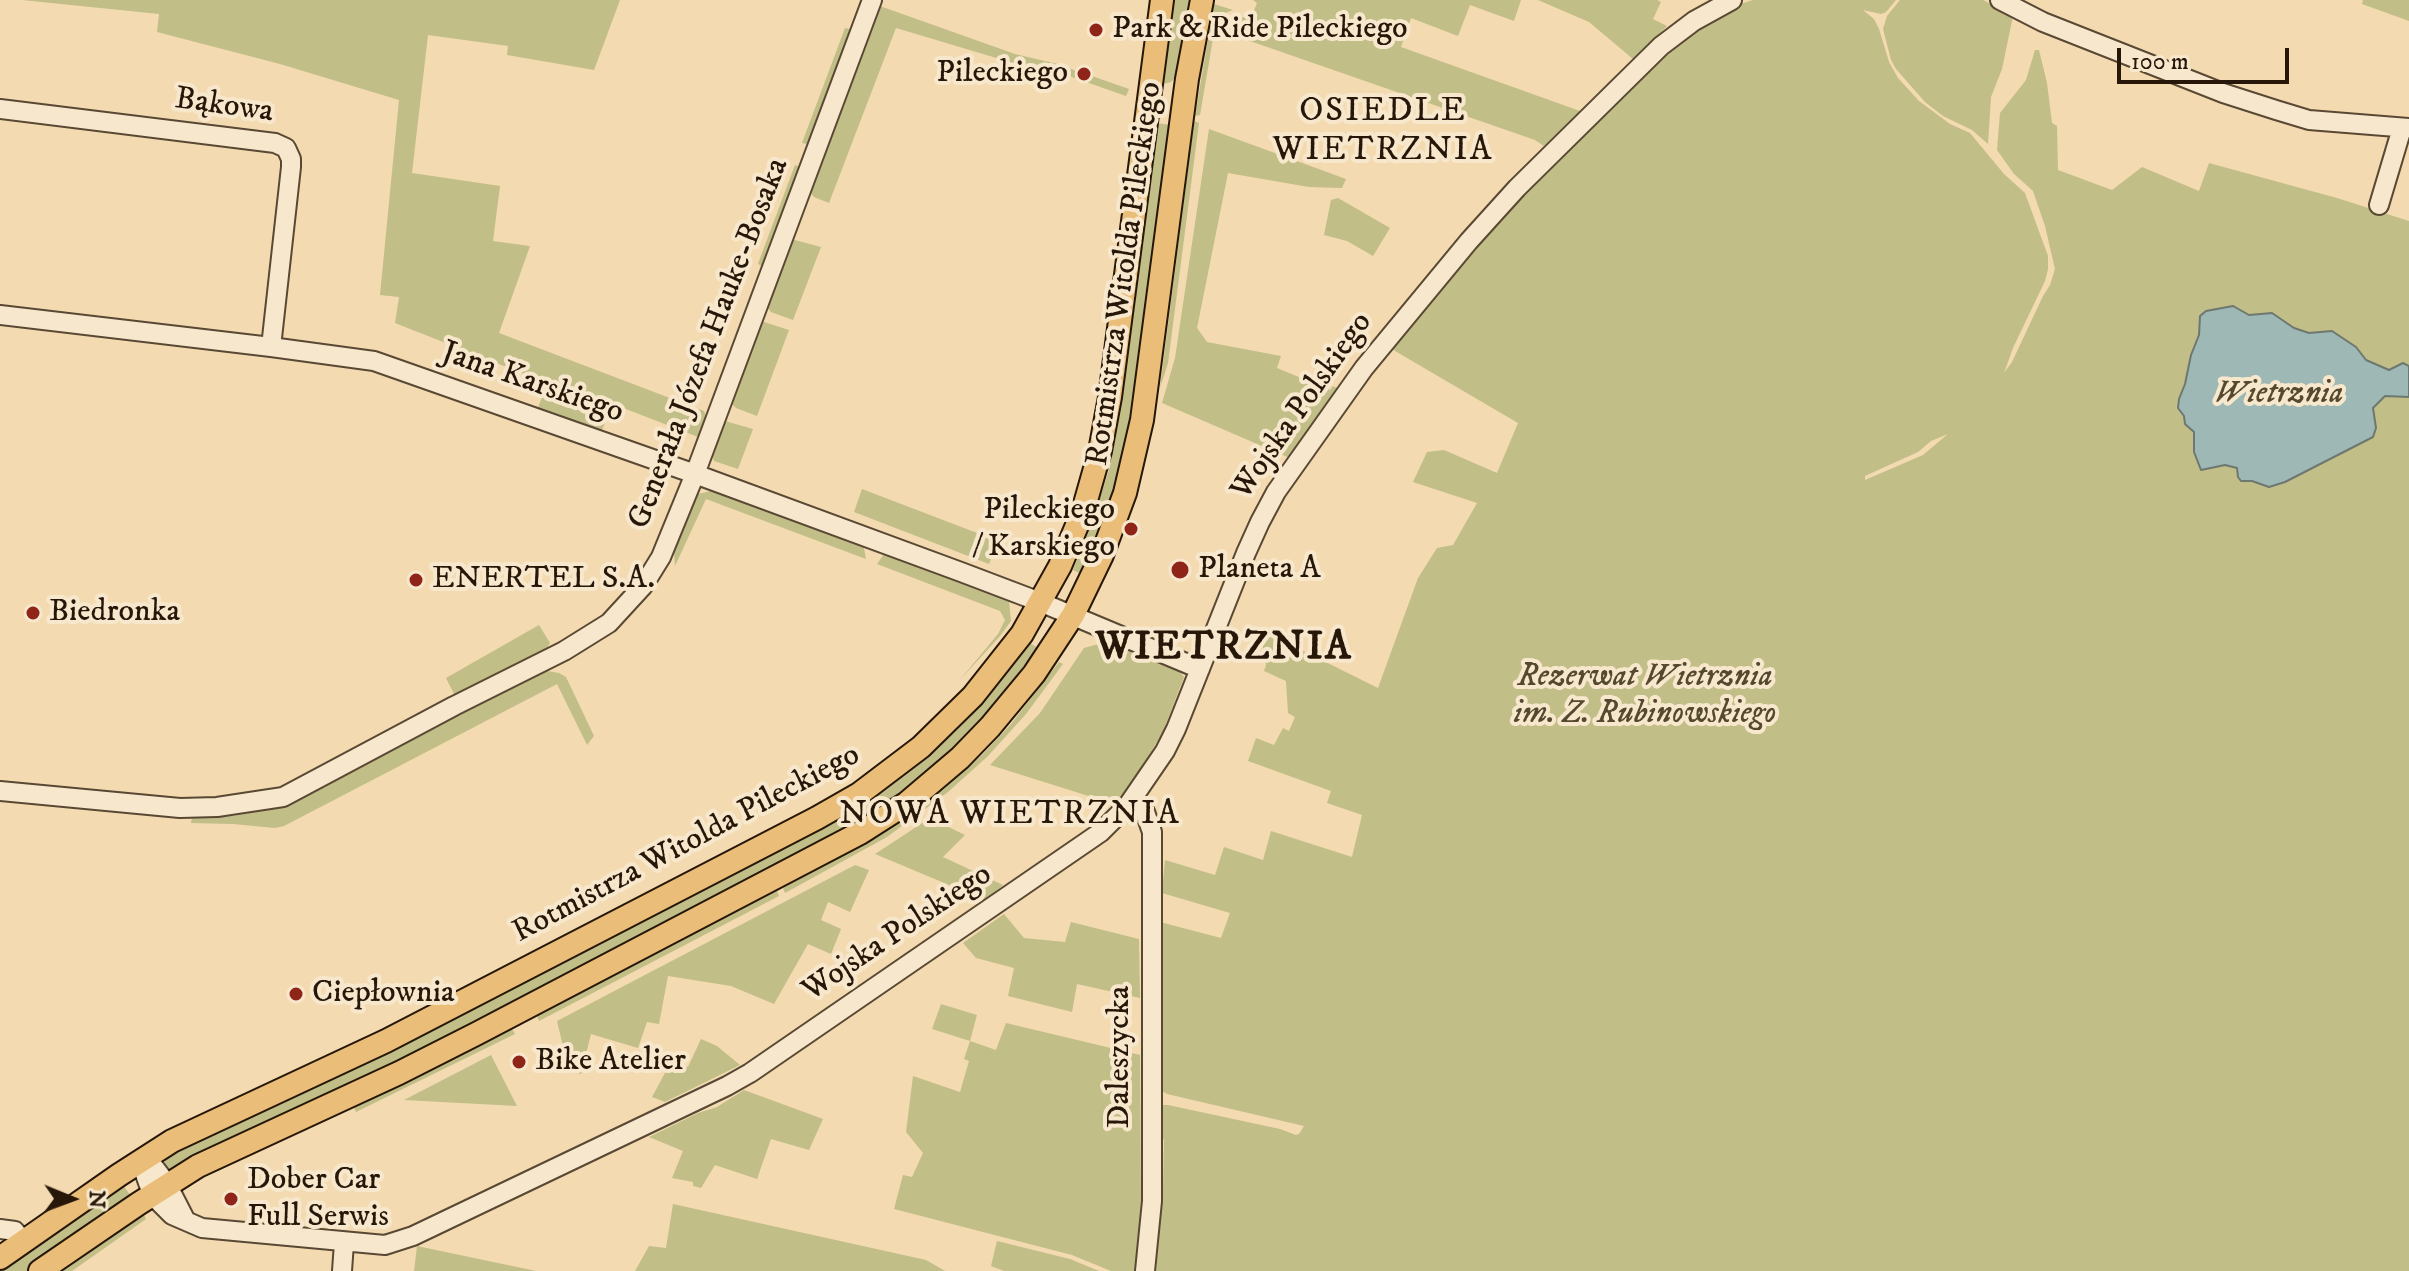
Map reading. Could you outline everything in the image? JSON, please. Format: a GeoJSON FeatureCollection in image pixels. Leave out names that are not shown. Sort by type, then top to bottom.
{"type":"FeatureCollection","features":[{"type":"Feature","properties":{"kind":"main road","name":"Rotmistrza Witolda Pileckiego"},"geometry":{"type":"LineString","coordinates":[[143,1159],[196,1129],[423,1022],[859,794],[912,755],[950,720],[999,665],[1022,634],[1060,566],[1083,511],[1107,423],[1162,0]]}},
{"type":"Feature","properties":{"kind":"main road","name":"Rotmistrza Witolda Pileckiego"},"geometry":{"type":"LineString","coordinates":[[160,1189],[210,1160],[463,1041],[860,833],[907,803],[974,744],[1027,684],[1073,615],[1097,568],[1125,493],[1138,439],[1187,79],[1202,0]]}},
{"type":"Feature","properties":{"kind":"main road"},"geometry":{"type":"LineString","coordinates":[[0,1258],[143,1159]]}},
{"type":"Feature","properties":{"kind":"main road"},"geometry":{"type":"LineString","coordinates":[[40,1271],[160,1189]]}},
{"type":"Feature","properties":{"kind":"street","name":"Generała Józefa Hauke-Bosaka"},"geometry":{"type":"LineString","coordinates":[[0,791],[180,808],[217,807],[283,797],[574,646],[609,623],[655,569],[695,474],[872,0]]}},
{"type":"Feature","properties":{"kind":"street","name":"Wojska Polskiego"},"geometry":{"type":"LineString","coordinates":[[160,1189],[172,1215],[202,1228],[385,1245],[413,1236],[727,1086],[770,1060],[1101,832],[1134,797],[1171,740],[1246,553],[1276,492],[1345,393],[1505,200],[1675,34],[1732,0]]}},
{"type":"Feature","properties":{"kind":"street"},"geometry":{"type":"LineString","coordinates":[[2000,0],[2027,16],[2223,93],[2276,110],[2309,120],[2406,128],[2379,205]]}},
{"type":"Feature","properties":{"kind":"street","name":"Bąkowa"},"geometry":{"type":"LineString","coordinates":[[0,109],[284,146],[292,161],[271,347]]}},
{"type":"Feature","properties":{"kind":"street","name":"Jana Karskiego"},"geometry":{"type":"LineString","coordinates":[[0,315],[374,361],[695,474],[1040,602],[1200,669]]}},
{"type":"Feature","properties":{"kind":"street","name":"Daleszycka"},"geometry":{"type":"LineString","coordinates":[[1134,797],[1150,823],[1153,842],[1152,1201],[1145,1271]]}},
{"type":"Feature","properties":{"kind":"street"},"geometry":{"type":"LineString","coordinates":[[1121,813],[1142,826],[1153,842]]}},
{"type":"Feature","properties":{"kind":"street"},"geometry":{"type":"LineString","coordinates":[[143,1159],[145,1174],[160,1189]]}},
{"type":"Feature","properties":{"kind":"street"},"geometry":{"type":"LineString","coordinates":[[0,1229],[15,1231],[23,1241]]}},
{"type":"Feature","properties":{"kind":"street"},"geometry":{"type":"LineString","coordinates":[[342,1271],[344,1243]]}},
{"type":"Feature","properties":{"kind":"green space"},"geometry":{"type":"Polygon","coordinates":[[[22,0],[620,0],[594,70],[507,55],[508,46],[428,35],[412,173],[500,186],[493,241],[530,246],[499,333],[704,411],[706,416],[698,437],[613,404],[602,430],[538,408],[547,383],[395,323],[399,297],[380,295],[399,100],[280,64],[157,32],[159,14],[22,0]]]}},
{"type":"Feature","properties":{"kind":"green space"},"geometry":{"type":"Polygon","coordinates":[[[1170,0],[1195,0],[1180,72],[1171,82],[1160,85],[1170,0]]]}},
{"type":"Feature","properties":{"kind":"green space"},"geometry":{"type":"Polygon","coordinates":[[[1253,0],[1521,0],[1514,21],[1470,5],[1458,36],[1411,18],[1401,47],[1580,111],[1544,146],[1535,140],[1224,32],[1238,17],[1251,18],[1257,3],[1253,0]]]}},
{"type":"Feature","properties":{"kind":"green space"},"geometry":{"type":"Polygon","coordinates":[[[1538,0],[1657,0],[1661,2],[1653,19],[1667,26],[1633,59],[1589,22],[1538,0]]]}},
{"type":"Feature","properties":{"kind":"green space","name":"Rezerwat Wietrznia im. Z. Rubinowskiego"},"geometry":{"type":"Polygon","coordinates":[[[1753,0],[1896,0],[1881,14],[1863,10],[1874,19],[1898,78],[1919,101],[1950,124],[1970,133],[2004,174],[2025,193],[2048,256],[2045,281],[2004,373],[2050,285],[2055,269],[2033,191],[2014,174],[1997,150],[2000,113],[2026,80],[2035,50],[2039,50],[2047,83],[2052,123],[2057,126],[2058,170],[2112,190],[2142,167],[2199,191],[2209,163],[2409,221],[2409,366],[2403,363],[2406,398],[2409,397],[2409,1271],[1156,1271],[1163,1187],[1162,1105],[1296,1135],[1304,1126],[1162,1091],[1160,922],[1221,938],[1230,913],[1162,893],[1165,860],[1215,875],[1224,847],[1263,860],[1271,831],[1352,857],[1362,815],[1327,803],[1331,791],[1248,761],[1256,738],[1274,745],[1283,728],[1289,731],[1295,717],[1288,713],[1286,681],[1264,671],[1263,631],[1378,688],[1418,578],[1437,548],[1453,545],[1477,503],[1413,482],[1427,452],[1444,450],[1497,473],[1518,423],[1390,348],[1513,203],[1683,37],[1734,6],[1753,0]],[[1948,434],[1931,441],[1918,452],[1865,476],[1865,480],[1923,455],[1948,434]]]}},
{"type":"Feature","properties":{"kind":"green space"},"geometry":{"type":"Polygon","coordinates":[[[1900,0],[1983,0],[2013,16],[2002,69],[1991,97],[1988,144],[1972,130],[1943,116],[1925,102],[1896,69],[1883,29],[1887,16],[1900,0]]]}},
{"type":"Feature","properties":{"kind":"green space"},"geometry":{"type":"Polygon","coordinates":[[[2363,0],[2409,0],[2409,21],[2362,4],[2363,0]]]}},
{"type":"Feature","properties":{"kind":"green space"},"geometry":{"type":"Polygon","coordinates":[[[1214,4],[1233,10],[1220,15],[1216,21],[1200,115],[1195,116],[1214,4]]]}},
{"type":"Feature","properties":{"kind":"green space"},"geometry":{"type":"Polygon","coordinates":[[[877,5],[1015,54],[1062,65],[1076,73],[1129,89],[1126,96],[1032,63],[1030,68],[896,28],[829,203],[814,197],[809,191],[877,5]]]}},
{"type":"Feature","properties":{"kind":"green space"},"geometry":{"type":"Polygon","coordinates":[[[845,28],[854,30],[812,145],[802,143],[845,28]]]}},
{"type":"Feature","properties":{"kind":"green space"},"geometry":{"type":"Polygon","coordinates":[[[1194,121],[1199,123],[1168,363],[1160,388],[1194,121]]]}},
{"type":"Feature","properties":{"kind":"green space"},"geometry":{"type":"Polygon","coordinates":[[[1155,123],[1173,125],[1130,444],[1085,576],[1073,570],[1111,463],[1114,420],[1155,123]]]}},
{"type":"Feature","properties":{"kind":"green space"},"geometry":{"type":"Polygon","coordinates":[[[1209,129],[1346,179],[1342,188],[1309,187],[1228,173],[1197,328],[1207,342],[1281,356],[1277,368],[1330,390],[1333,386],[1339,389],[1292,459],[1162,403],[1175,358],[1209,129]]]}},
{"type":"Feature","properties":{"kind":"green space"},"geometry":{"type":"Polygon","coordinates":[[[795,165],[802,168],[765,268],[758,264],[795,165]]]}},
{"type":"Feature","properties":{"kind":"green space"},"geometry":{"type":"Polygon","coordinates":[[[1338,198],[1390,228],[1373,256],[1347,241],[1324,235],[1331,200],[1338,198]]]}},
{"type":"Feature","properties":{"kind":"green space"},"geometry":{"type":"Polygon","coordinates":[[[791,239],[821,247],[793,320],[771,312],[765,305],[791,239]]]}},
{"type":"Feature","properties":{"kind":"green space"},"geometry":{"type":"Polygon","coordinates":[[[761,321],[789,330],[757,416],[736,408],[731,398],[761,321]]]}},
{"type":"Feature","properties":{"kind":"green space"},"geometry":{"type":"Polygon","coordinates":[[[725,421],[753,429],[738,469],[714,461],[712,455],[725,421]]]}},
{"type":"Feature","properties":{"kind":"green space"},"geometry":{"type":"Polygon","coordinates":[[[720,489],[863,543],[866,559],[706,499],[675,566],[674,552],[698,494],[720,489]]]}},
{"type":"Feature","properties":{"kind":"green space"},"geometry":{"type":"Polygon","coordinates":[[[862,489],[998,541],[989,564],[854,512],[862,489]]]}},
{"type":"Feature","properties":{"kind":"green space"},"geometry":{"type":"Polygon","coordinates":[[[884,554],[1010,596],[1011,621],[959,681],[998,634],[1005,620],[1000,611],[877,564],[884,554]]]}},
{"type":"Feature","properties":{"kind":"green space"},"geometry":{"type":"Polygon","coordinates":[[[539,625],[550,643],[547,648],[455,696],[446,678],[539,625]]]}},
{"type":"Feature","properties":{"kind":"green space"},"geometry":{"type":"Polygon","coordinates":[[[1025,640],[1038,648],[1004,692],[949,755],[880,812],[434,1048],[173,1172],[167,1172],[163,1167],[166,1159],[185,1149],[292,1098],[331,1074],[816,826],[1025,640]]]}},
{"type":"Feature","properties":{"kind":"green space"},"geometry":{"type":"Polygon","coordinates":[[[1106,642],[1180,672],[1184,677],[1162,734],[1127,790],[1114,804],[990,765],[1040,713],[1084,648],[1106,642]]]}},
{"type":"Feature","properties":{"kind":"green space"},"geometry":{"type":"Polygon","coordinates":[[[1059,662],[1063,664],[1026,714],[988,756],[948,792],[887,837],[785,893],[783,888],[874,839],[944,789],[1011,724],[1059,662]]]}},
{"type":"Feature","properties":{"kind":"green space"},"geometry":{"type":"Polygon","coordinates":[[[542,670],[566,677],[594,736],[587,745],[557,684],[284,826],[191,823],[192,817],[233,816],[277,808],[542,670]]]}},
{"type":"Feature","properties":{"kind":"green space"},"geometry":{"type":"Polygon","coordinates":[[[930,818],[965,835],[943,857],[1003,885],[985,900],[875,854],[930,818]]]}},
{"type":"Feature","properties":{"kind":"green space"},"geometry":{"type":"Polygon","coordinates":[[[855,865],[869,870],[850,912],[828,902],[821,920],[841,929],[831,954],[808,944],[774,1004],[731,986],[668,976],[659,1024],[647,1022],[638,1048],[591,1034],[581,1074],[569,1071],[557,1021],[855,865]]]}},
{"type":"Feature","properties":{"kind":"green space"},"geometry":{"type":"Polygon","coordinates":[[[777,891],[779,896],[539,1021],[537,1016],[777,891]]]}},
{"type":"Feature","properties":{"kind":"green space"},"geometry":{"type":"Polygon","coordinates":[[[1004,914],[1024,938],[1065,942],[1071,922],[1139,939],[1140,998],[1077,984],[1072,1012],[1008,996],[1014,968],[976,958],[963,943],[1004,914]]]}},
{"type":"Feature","properties":{"kind":"green space"},"geometry":{"type":"Polygon","coordinates":[[[941,1004],[977,1015],[970,1041],[932,1029],[941,1004]]]}},
{"type":"Feature","properties":{"kind":"green space"},"geometry":{"type":"Polygon","coordinates":[[[1006,1023],[1140,1055],[1141,1205],[1135,1271],[1111,1271],[1072,1255],[894,1209],[903,1175],[912,1177],[923,1153],[906,1132],[913,1076],[960,1092],[969,1061],[964,1059],[970,1041],[996,1050],[1006,1023]]]}},
{"type":"Feature","properties":{"kind":"green space"},"geometry":{"type":"Polygon","coordinates":[[[512,1029],[515,1034],[356,1112],[354,1108],[512,1029]]]}},
{"type":"Feature","properties":{"kind":"green space"},"geometry":{"type":"Polygon","coordinates":[[[701,1039],[717,1046],[740,1065],[665,1102],[652,1097],[672,1060],[688,1067],[701,1039]]]}},
{"type":"Feature","properties":{"kind":"green space"},"geometry":{"type":"Polygon","coordinates":[[[491,1055],[517,1106],[404,1100],[491,1055]]]}},
{"type":"Feature","properties":{"kind":"green space"},"geometry":{"type":"Polygon","coordinates":[[[744,1090],[823,1119],[809,1150],[771,1139],[757,1179],[715,1165],[701,1188],[693,1186],[693,1182],[672,1178],[683,1151],[649,1137],[717,1107],[744,1090]]]}},
{"type":"Feature","properties":{"kind":"green space"},"geometry":{"type":"Polygon","coordinates":[[[121,1182],[133,1199],[27,1271],[0,1271],[0,1265],[121,1182]]]}},
{"type":"Feature","properties":{"kind":"green space"},"geometry":{"type":"Polygon","coordinates":[[[673,1204],[926,1260],[945,1271],[635,1271],[649,1246],[666,1248],[673,1204]]]}},
{"type":"Feature","properties":{"kind":"green space"},"geometry":{"type":"Polygon","coordinates":[[[144,1215],[146,1219],[72,1271],[63,1271],[144,1215]]]}},
{"type":"Feature","properties":{"kind":"green space"},"geometry":{"type":"Polygon","coordinates":[[[997,1241],[1070,1259],[1099,1271],[1004,1271],[991,1266],[997,1241]]]}},
{"type":"Feature","properties":{"kind":"green space"},"geometry":{"type":"Polygon","coordinates":[[[417,1246],[536,1271],[414,1271],[417,1246]]]}},
{"type":"Feature","properties":{"kind":"water","name":"Wietrznia"},"geometry":{"type":"Polygon","coordinates":[[[2233,306],[2249,315],[2272,313],[2294,328],[2309,333],[2332,331],[2356,347],[2366,360],[2389,370],[2403,363],[2409,366],[2409,397],[2385,396],[2373,408],[2376,428],[2373,437],[2285,482],[2269,487],[2241,481],[2237,468],[2225,465],[2201,470],[2194,452],[2194,432],[2185,424],[2178,408],[2179,399],[2199,335],[2200,316],[2206,311],[2233,306]]]}},
{"type":"Feature","properties":{"kind":"place","name":"Park & Ride Pileckiego"},"geometry":{"type":"Point","coordinates":[1096,30]}},
{"type":"Feature","properties":{"kind":"place","name":"Pileckiego"},"geometry":{"type":"Point","coordinates":[1084,74]}},
{"type":"Feature","properties":{"kind":"place","name":"Pileckiego / Karskiego"},"geometry":{"type":"Point","coordinates":[1131,529]}},
{"type":"Feature","properties":{"kind":"place","name":"Planeta A"},"geometry":{"type":"Point","coordinates":[1180,570]}},
{"type":"Feature","properties":{"kind":"place","name":"ENERTEL S.A."},"geometry":{"type":"Point","coordinates":[416,580]}},
{"type":"Feature","properties":{"kind":"place","name":"Biedronka"},"geometry":{"type":"Point","coordinates":[33,613]}},
{"type":"Feature","properties":{"kind":"place","name":"Ciepłownia"},"geometry":{"type":"Point","coordinates":[296,994]}},
{"type":"Feature","properties":{"kind":"place","name":"Bike Atelier"},"geometry":{"type":"Point","coordinates":[519,1062]}},
{"type":"Feature","properties":{"kind":"place","name":"Dober Car Full Serwis"},"geometry":{"type":"Point","coordinates":[231,1199]}},
{"type":"Feature","properties":{"kind":"district","name":"OSIEDLE WIETRZNIA"},"geometry":{"type":"Point","coordinates":[1383,132]}},
{"type":"Feature","properties":{"kind":"district","name":"WIETRZNIA"},"geometry":{"type":"Point","coordinates":[1224,650]}},
{"type":"Feature","properties":{"kind":"district","name":"NOWA WIETRZNIA"},"geometry":{"type":"Point","coordinates":[1010,816]}}]}
